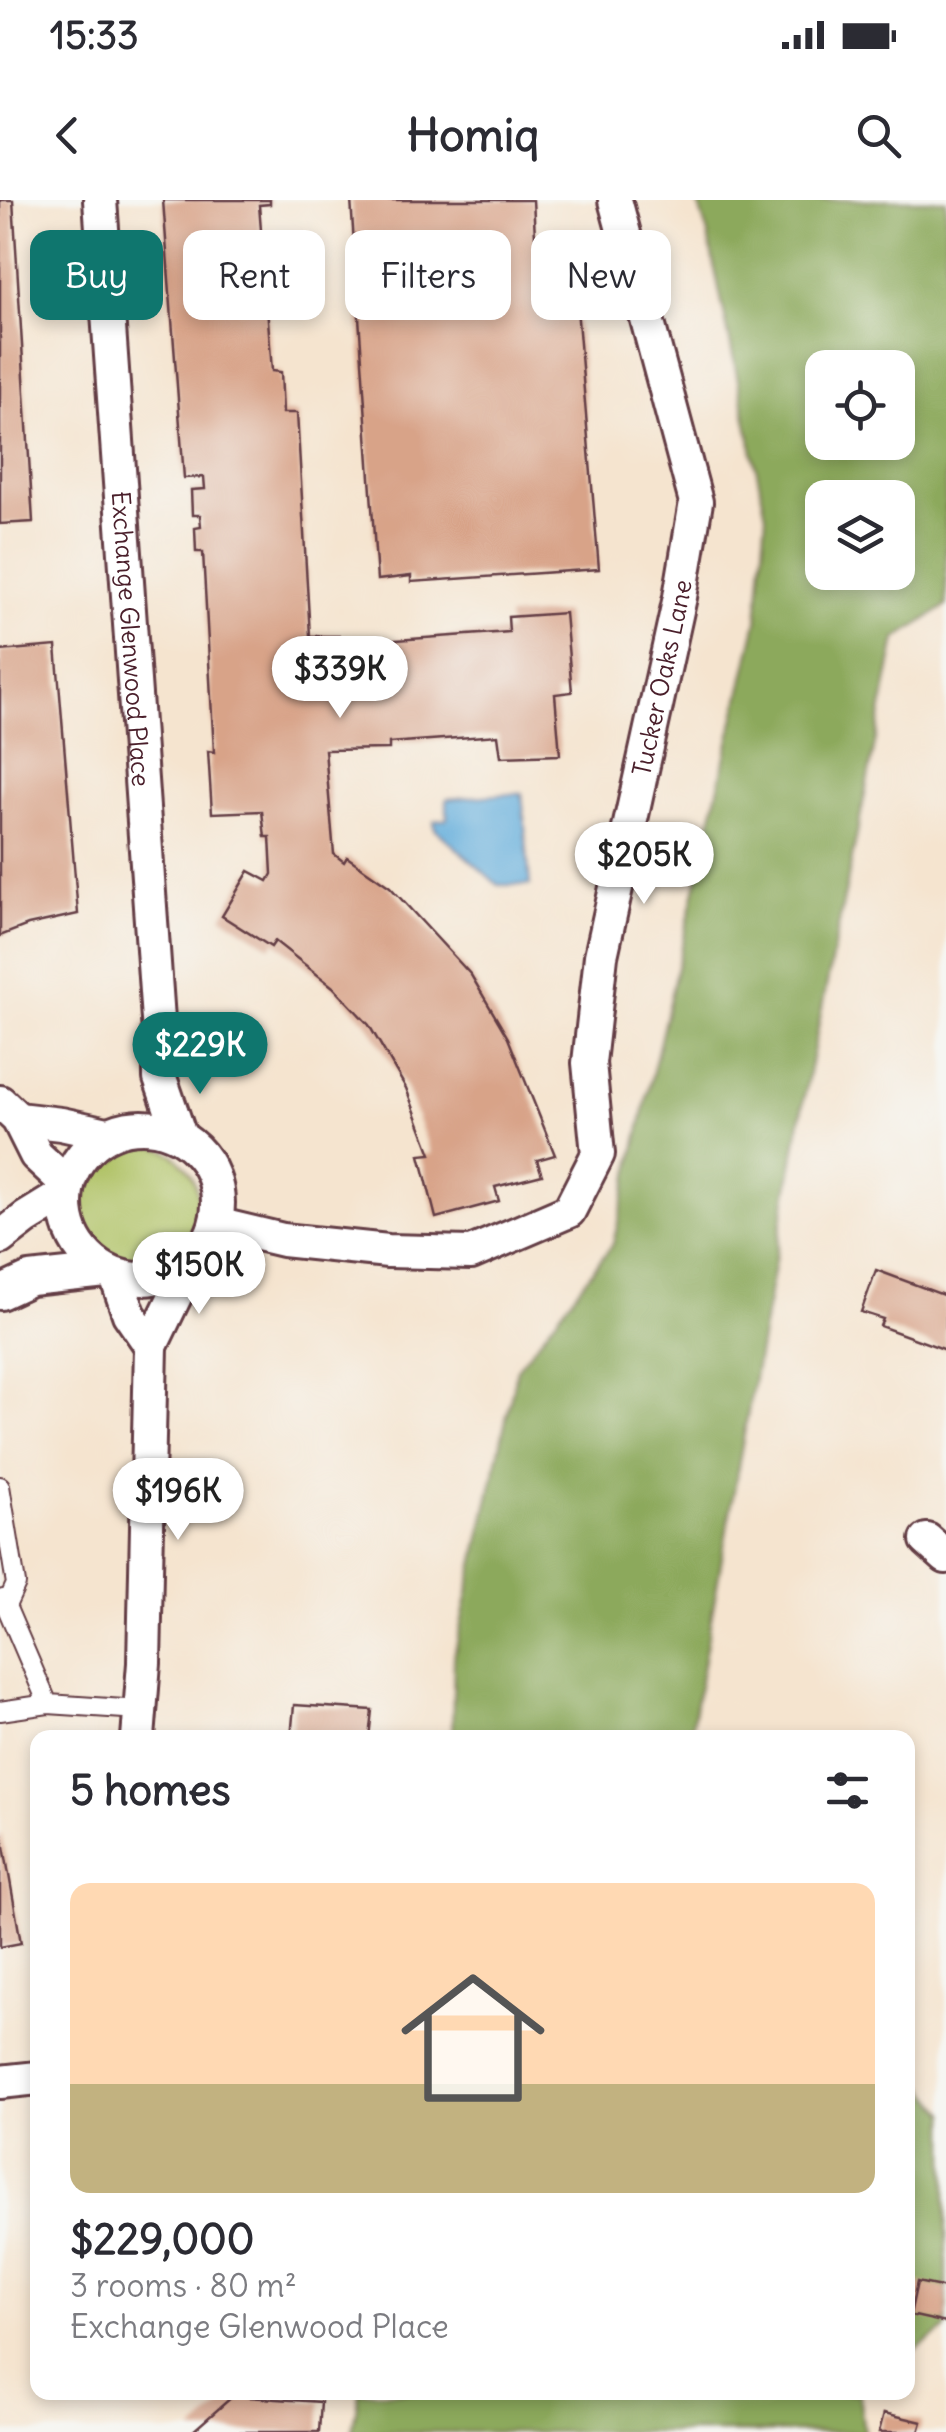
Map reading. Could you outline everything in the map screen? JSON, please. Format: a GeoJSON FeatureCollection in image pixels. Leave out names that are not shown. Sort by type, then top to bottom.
{"type":"FeatureCollection","features":[{"type":"Feature","properties":{"kind":"street","name":"Exchange Glenwood Place"},"geometry":{"type":"LineString","coordinates":[[100,200],[160,1078],[180,1136]]}},
{"type":"Feature","properties":{"kind":"street","name":"Tucker Oaks Lane"},"geometry":{"type":"LineString","coordinates":[[216,1224],[283,1240],[388,1251],[471,1254],[569,1211],[598,1154],[589,1064],[600,956],[680,598],[696,502],[615,200]]}},
{"type":"Feature","properties":{"kind":"street"},"geometry":{"type":"LineString","coordinates":[[151,1346],[111,1274],[87,1257],[73,1238],[66,1217],[66,1189],[75,1164],[89,1147],[117,1132],[160,1078]]}},
{"type":"Feature","properties":{"kind":"street"},"geometry":{"type":"LineString","coordinates":[[0,1293],[30,1279],[111,1274],[136,1280],[176,1272],[207,1244],[216,1224],[218,1198],[213,1174],[200,1153],[180,1136],[157,1128],[117,1132],[60,1124],[9,1111]]}},
{"type":"Feature","properties":{"kind":"street"},"geometry":{"type":"LineString","coordinates":[[9,1111],[36,1155],[66,1189]]}},
{"type":"Feature","properties":{"kind":"street"},"geometry":{"type":"LineString","coordinates":[[0,1238],[66,1189]]}},
{"type":"Feature","properties":{"kind":"street"},"geometry":{"type":"LineString","coordinates":[[139,1724],[144,1664],[151,1346],[192,1261]]}},
{"type":"Feature","properties":{"kind":"street"},"geometry":{"type":"LineString","coordinates":[[0,2082],[30,2079]]}},
{"type":"Feature","properties":{"kind":"lane"},"geometry":{"type":"LineString","coordinates":[[0,1486],[16,1584],[3,1598],[48,1704]]}},
{"type":"Feature","properties":{"kind":"lane"},"geometry":{"type":"LineString","coordinates":[[0,1711],[48,1704],[139,1724]]}},
{"type":"Feature","properties":{"kind":"green space"},"geometry":{"type":"Polygon","coordinates":[[[697,200],[946,200],[946,606],[896,639],[804,1098],[691,1730],[452,1730],[454,1656],[517,1369],[613,1244],[757,621],[766,515],[707,231],[697,200]]]}},
{"type":"Feature","properties":{"kind":"green space"},"geometry":{"type":"Polygon","coordinates":[[[139,1144],[162,1149],[181,1161],[193,1180],[198,1203],[193,1226],[181,1245],[162,1257],[139,1262],[116,1257],[97,1245],[85,1226],[80,1203],[85,1180],[97,1161],[116,1149],[139,1144]]]}},
{"type":"Feature","properties":{"kind":"green space"},"geometry":{"type":"Polygon","coordinates":[[[915,2075],[946,2113],[946,2329],[915,2350],[915,2075]]]}},
{"type":"Feature","properties":{"kind":"green space"},"geometry":{"type":"Polygon","coordinates":[[[358,2400],[860,2400],[864,2432],[352,2432],[358,2400]]]}},
{"type":"Feature","properties":{"kind":"water"},"geometry":{"type":"Polygon","coordinates":[[[522,793],[530,885],[498,885],[435,829],[434,821],[447,819],[447,799],[522,793]]]}},
{"type":"Feature","properties":{"kind":"building"},"geometry":{"type":"Polygon","coordinates":[[[0,200],[13,200],[33,522],[0,524],[0,200]]]}},
{"type":"Feature","properties":{"kind":"building"},"geometry":{"type":"Polygon","coordinates":[[[163,200],[270,200],[270,204],[259,205],[261,230],[183,230],[183,320],[268,320],[272,371],[281,372],[283,413],[297,413],[310,636],[339,636],[340,644],[509,632],[508,617],[565,613],[572,692],[555,694],[560,755],[501,757],[498,735],[389,743],[389,749],[325,750],[334,854],[344,862],[347,857],[390,887],[471,975],[508,1038],[555,1155],[537,1160],[542,1175],[495,1187],[499,1201],[436,1218],[420,1155],[431,1154],[406,1088],[369,1025],[333,987],[275,941],[271,947],[222,916],[249,871],[268,881],[272,874],[270,837],[265,837],[262,811],[212,813],[208,751],[214,752],[203,552],[196,552],[195,528],[201,527],[200,515],[192,515],[191,490],[205,489],[204,477],[184,478],[163,200]]]}},
{"type":"Feature","properties":{"kind":"building"},"geometry":{"type":"Polygon","coordinates":[[[351,200],[533,200],[531,320],[578,320],[599,569],[411,582],[411,576],[377,580],[359,320],[511,320],[511,230],[353,230],[351,200]]]}},
{"type":"Feature","properties":{"kind":"building"},"geometry":{"type":"Polygon","coordinates":[[[56,646],[78,914],[0,936],[0,651],[56,646]]]}},
{"type":"Feature","properties":{"kind":"building"},"geometry":{"type":"Polygon","coordinates":[[[876,1270],[946,1296],[946,1350],[880,1326],[883,1319],[861,1312],[876,1270]]]}},
{"type":"Feature","properties":{"kind":"building"},"geometry":{"type":"Polygon","coordinates":[[[294,1705],[372,1710],[370,1730],[292,1730],[294,1705]]]}},
{"type":"Feature","properties":{"kind":"building"},"geometry":{"type":"Polygon","coordinates":[[[0,1835],[21,1943],[0,1947],[0,1835]]]}},
{"type":"Feature","properties":{"kind":"building"},"geometry":{"type":"Polygon","coordinates":[[[917,2282],[946,2288],[946,2323],[915,2316],[917,2282]]]}},
{"type":"Feature","properties":{"kind":"building"},"geometry":{"type":"Polygon","coordinates":[[[228,2400],[321,2402],[319,2432],[192,2432],[228,2400]]]}},
{"type":"Feature","properties":{"kind":"building"},"geometry":{"type":"Polygon","coordinates":[[[884,2413],[922,2422],[919,2432],[879,2432],[884,2413]]]}}]}
